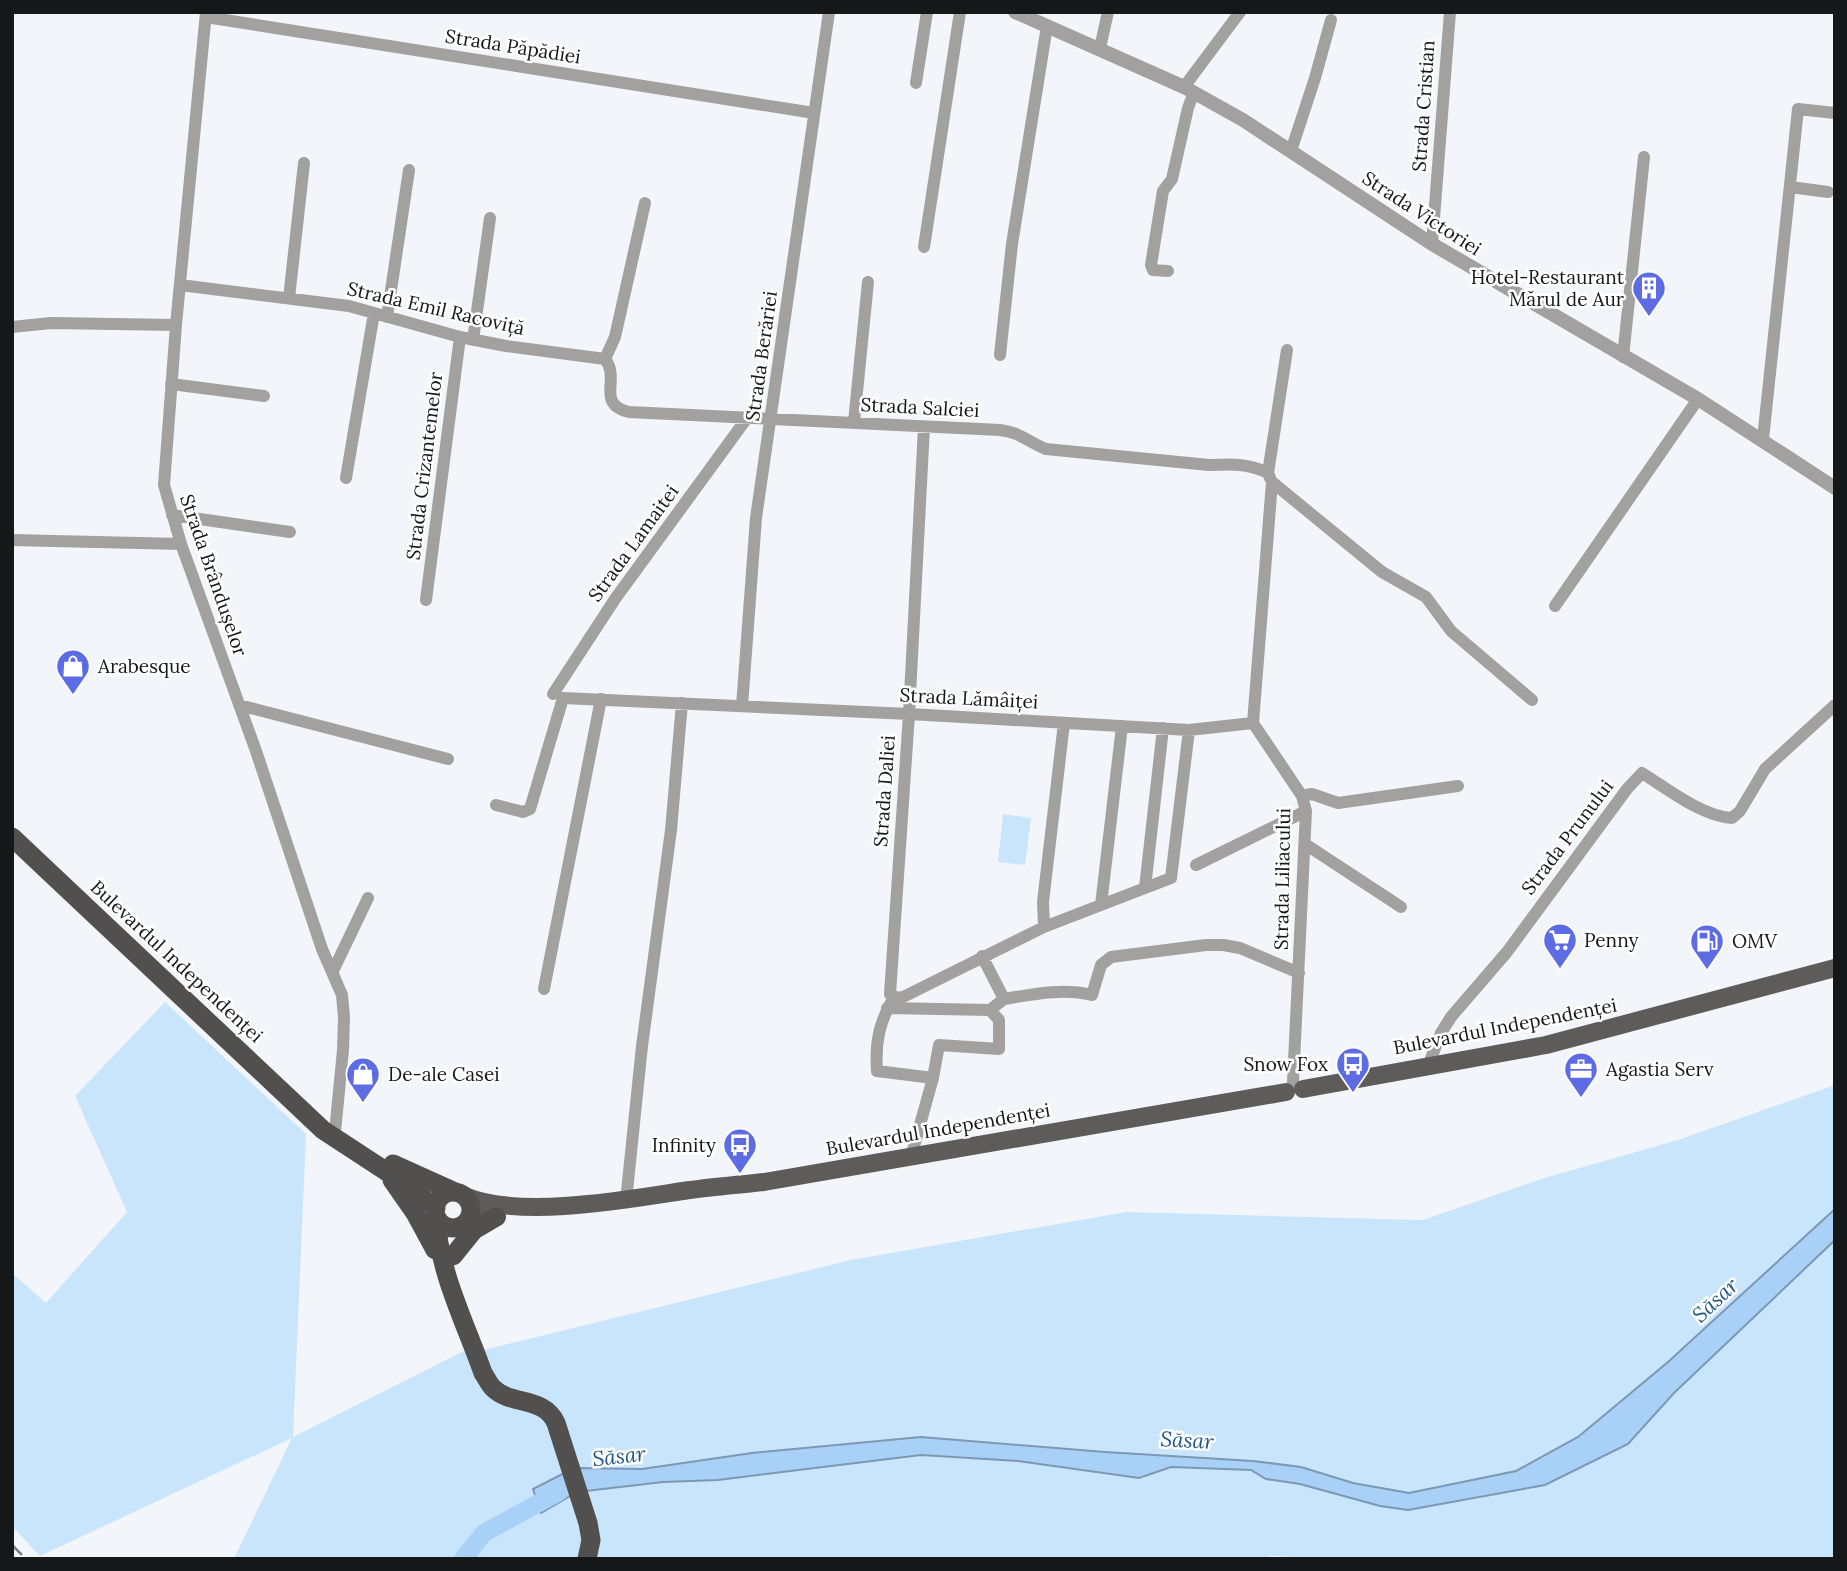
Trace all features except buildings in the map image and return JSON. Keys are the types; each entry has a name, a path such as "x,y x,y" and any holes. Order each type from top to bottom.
{"highway":[{"name":"Bulevardul Independenței","path":"12,837 323,1130 404,1182 436,1212"},
{"name":"Bulevardul Independenței","path":"310,1117 389,1163 460,1194"},
{"path":"388,1173 448,1260"},
{"path":"448,1260 471,1210 460,1194 444,1194 436,1212 454,1292 483,1373 493,1388 509,1396 538,1404 552,1413 584,1507 591,1540 587,1559"},
{"path":"436,1212 444,1225 452,1228 464,1223"},
{"path":"448,1260 474,1230 496,1217"}],"main road":[{"name":"Bulevardul Independenței","path":"460,1194 497,1206 534,1206 626,1201 764,1182 1566,1041 1835,968"},
{"name":"Bulevardul Independenței","path":"464,1223 496,1217 625,1210 764,1182"}],"street":[{"name":"Strada Berăriei","path":"742,706 756,518 830,12"},
{"path":"916,83 927,12"},
{"path":"925,247 960,12"},
{"name":"Strada Victoriei","path":"1015,12 1043,20 1189,90 1291,151 1432,244 1763,439 1835,488"},
{"path":"1100,48 1108,12"},
{"path":"1168,271 1153,270 1151,265 1163,191 1172,179 1188,108 1189,90 1240,12"},
{"name":"Strada Cristian","path":"1432,244 1450,12"},
{"name":"Strada Păpădiei","path":"206,15 814,113"},
{"name":"Strada Brândușelor","path":"206,15 176,325 164,485 181,544 321,948 342,995 344,1017 335,1132"},
{"path":"1000,355 1012,244 1043,20"},
{"path":"1291,151 1331,20"},
{"path":"1763,439 1798,109 1835,113"},
{"path":"1623,357 1644,157"},
{"path":"289,298 304,163"},
{"path":"387,317 409,170"},
{"path":"1790,187 1828,192"},
{"path":"605,359 614,337 645,203"},
{"name":"Strada Crizantemelor","path":"426,600 466,338 490,218"},
{"path":"854,422 868,282"},
{"name":"Strada Emil Racoviță","path":"180,285 336,304 466,338 605,359"},
{"path":"346,478 374,313"},
{"path":"12,327 51,323 176,325"},
{"path":"1254,723 1270,478 1287,350"},
{"name":"Strada Salciei","path":"605,359 612,372 612,403 619,410 629,412 1000,430 1026,437 1034,445 1045,449 1209,465 1234,463 1248,465 1270,478"},
{"path":"171,384 264,396"},
{"path":"1555,606 1698,399"},
{"name":"Strada Lamaitei","path":"496,805 523,812 530,809 558,696 615,599 747,418"},
{"name":"Strada Daliei","path":"924,427 890,998 882,1017 876,1052 877,1071 933,1078"},
{"path":"1270,478 1382,572 1426,597 1451,631 1532,700"},
{"path":"172,515 290,532"},
{"path":"12,540 181,544"},
{"name":"Strada Lămâiței","path":"558,696 1189,730 1254,723"},
{"path":"544,989 601,699"},
{"path":"626,1201 642,1046 671,830 682,703"},
{"path":"239,705 448,759"},
{"name":"Strada Prunului","path":"1428,1066 1440,1033 1451,1017 1507,952 1627,789 1642,773 1694,806 1723,817 1737,816 1765,769 1835,705"},
{"path":"1044,927 1043,902 1064,723"},
{"name":"Strada Liliacului","path":"1254,723 1302,796 1306,811 1294,1088"},
{"path":"1101,905 1122,726"},
{"path":"1145,888 1163,728"},
{"path":"890,998 903,997 1044,927 1171,878 1189,730"},
{"path":"1302,796 1312,794 1338,803 1458,786"},
{"path":"1196,865 1306,811"},
{"path":"1305,844 1401,907"},
{"path":"333,971 368,898"},
{"path":"990,1010 1004,999 1059,991 1092,995 1101,965 1111,957 1206,945 1240,948 1299,973"},
{"path":"982,956 1004,999"},
{"path":"890,998 990,1010 999,1020 999,1049 939,1045 933,1078 911,1157"}],"shaded area":[{"path":"1003,814 1031,818 1025,865 998,862"},
{"path":"165,1002 306,1134 293,1437 474,1346 483,1350 851,1260 1126,1212 1423,1220 1541,1179 1678,1140 1835,1085 1835,1559 1342,1559 1271,1556 1266,1559 234,1559 292,1438 40,1556 12,1526 12,1273 46,1303 127,1212 75,1096"},
{"path":"1835,1209 1835,1240 1674,1393 1628,1444 1545,1485 1408,1510 1380,1506 1300,1484 1266,1479 1251,1470 1171,1467 1139,1478 1018,1461 921,1455 718,1480 663,1482 577,1492 541,1513 533,1489 574,1468 642,1469 752,1453 921,1437 1253,1461 1301,1467 1353,1483 1409,1493 1516,1471 1578,1437 1668,1362"}],"waterway":[{"name":"Săsar","path":"463,1559 484,1533 559,1492"}],"railway":[{"path":"12,1545 26,1559"}],"place":[{"name":"Hotel-Restaurant Mărul de Aur","path":"1649,318"},
{"name":"Arabesque","path":"73,696"},
{"name":"Penny","path":"1560,970"},
{"name":"OMV","path":"1707,971"},
{"name":"Snow Fox","path":"1353,1094"},
{"name":"Agastia Serv","path":"1581,1099"},
{"name":"De-ale Casei","path":"363,1104"},
{"name":"Infinity","path":"740,1175"}]}
